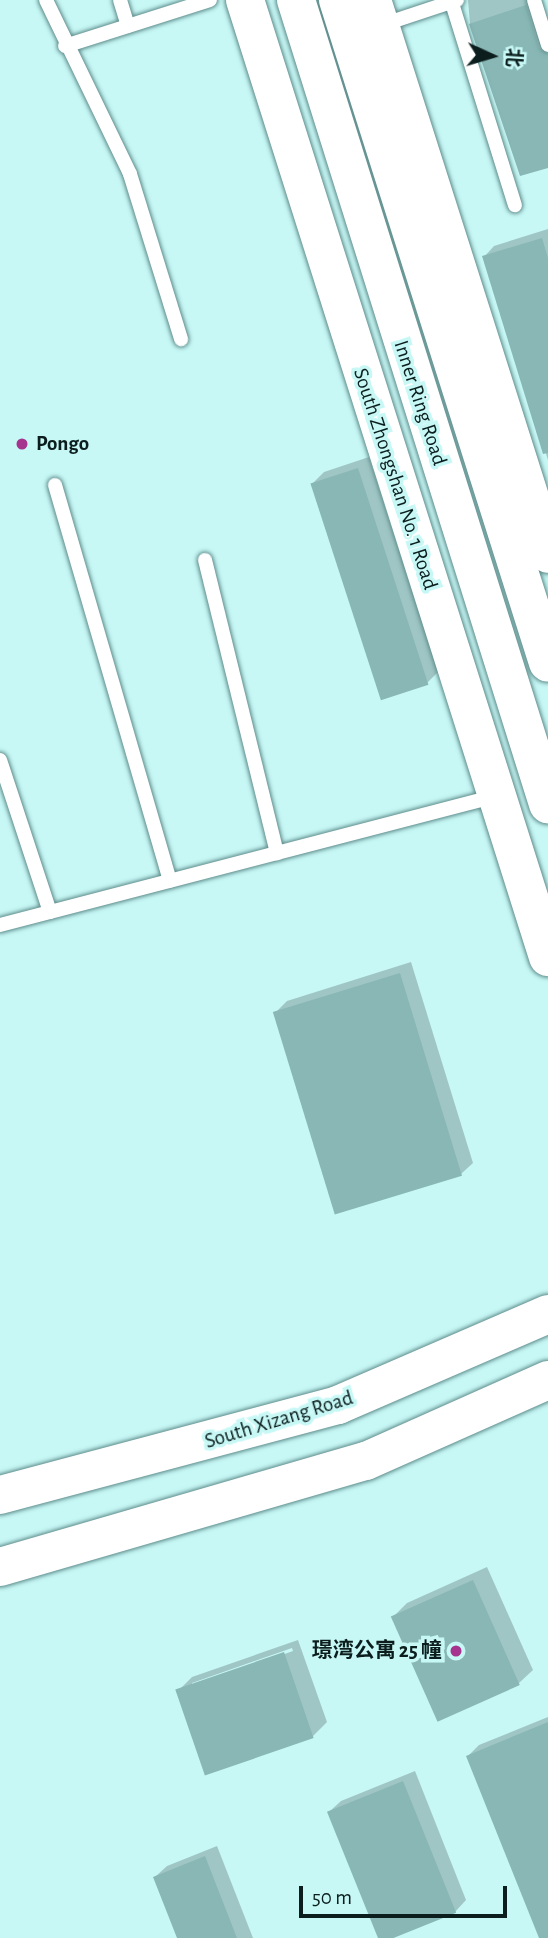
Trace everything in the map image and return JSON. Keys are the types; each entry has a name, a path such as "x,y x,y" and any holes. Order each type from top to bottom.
{"main road":[{"name":"South Zhongshan No. 1 Road","path":"245,0 548,957"},
{"name":"Inner Ring Road","path":"296,0 548,804"},
{"name":"Inner Ring Road","path":"338,0 548,663"},
{"path":"376,13 545,536"},
{"name":"South Xizang Road","path":"0,1495 338,1405 548,1314"},
{"path":"8,1566 366,1461 548,1380"}],"lane":[{"path":"46,0 65,46 130,174 181,340"},
{"path":"120,0 128,26"},
{"path":"65,46 210,0"},
{"path":"534,0 548,45"},
{"path":"376,13 453,1 515,205"},
{"path":"55,485 170,881"},
{"path":"205,560 277,853"},
{"path":"0,760 50,912"},
{"path":"0,925 496,796"}],"building":[{"path":"526,5 539,48 548,54 548,168 520,176 469,24"},
{"path":"542,238 548,258 548,453 543,454 482,256"},
{"path":"358,468 428,685 381,700 310,483"},
{"path":"400,973 462,1176 335,1215 273,1012"},
{"name":"璟湾公寓 25 幢","path":"473,1580 520,1685 438,1722 391,1617"},
{"path":"284,1652 314,1738 205,1775 175,1689"},
{"path":"548,1722 548,1938 539,1938 466,1756"},
{"path":"403,1781 456,1913 393,1938 378,1938 327,1812"},
{"path":"205,1856 237,1938 177,1938 153,1877"}],"place":[{"name":"Pongo","path":"22,444"},
{"name":"璟湾公寓 25 幢","path":"456,1651"}]}
